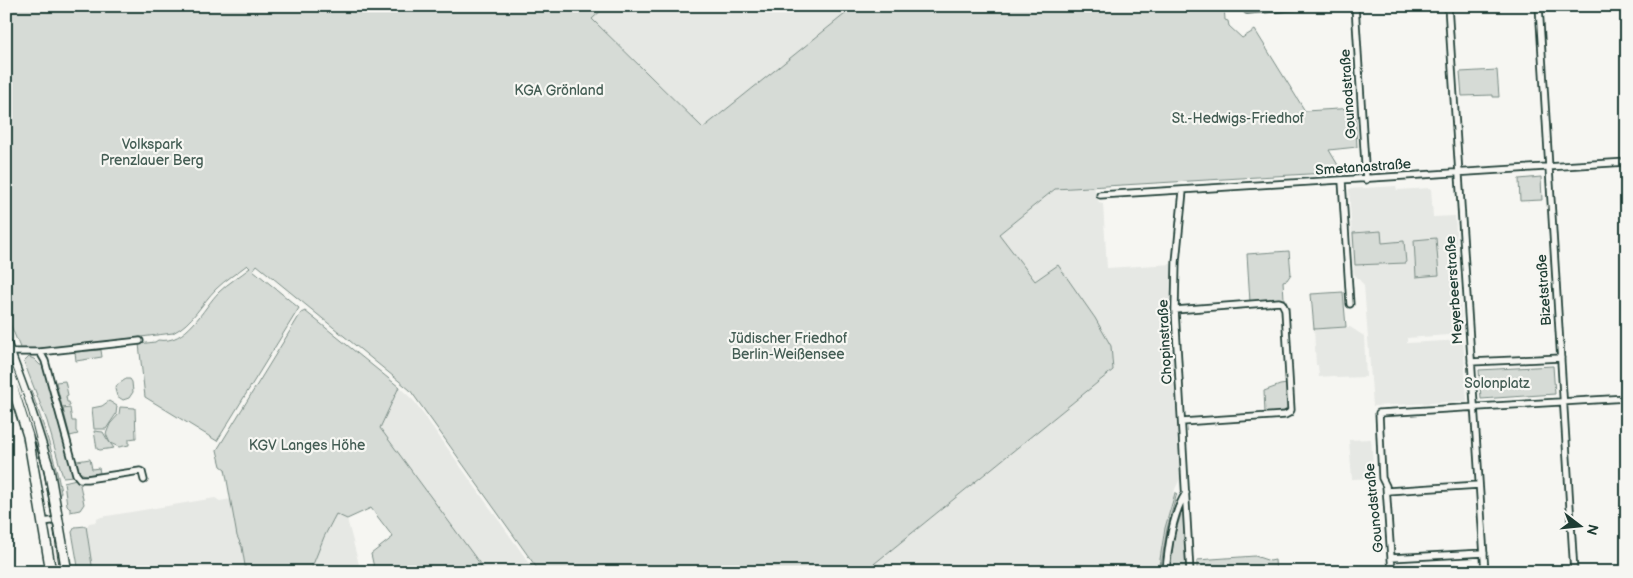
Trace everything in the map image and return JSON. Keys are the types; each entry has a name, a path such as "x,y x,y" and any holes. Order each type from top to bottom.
{"street":[{"path":"1247,10 1309,6"},
{"name":"Gounodstraße","path":"1355,6 1366,180"},
{"name":"Meyerbeerstraße","path":"1448,6 1485,572"},
{"name":"Bizetstraße","path":"1539,6 1574,572"},
{"name":"Smetanastraße","path":"1100,195 1366,180 1627,162"},
{"path":"1342,181 1350,304"},
{"name":"Chopinstraße","path":"1183,191 1176,262 1175,310 1190,572"},
{"path":"1175,310 1279,302 1282,303 1285,309 1291,410 1289,413 1285,415 1182,422"},
{"path":"67,572 49,468 7,349 40,352 140,341"},
{"path":"40,352 45,361 76,474 80,479 87,480 140,471 144,480"},
{"path":"1472,362 1561,358"},
{"path":"6,366 28,436 51,572"},
{"path":"1474,407 1627,398"},
{"name":"Gounodstraße","path":"1392,572 1387,491 1382,478 1379,412 1474,407"},
{"path":"1387,491 1479,485"},
{"name":"Chopinstraße","path":"1166,572 1170,540 1180,501 1186,493"},
{"path":"43,522 58,520"},
{"path":"1391,558 1484,553"}],"shaded area":[{"path":"606,6 855,6 703,128 592,19"},
{"path":"1396,186 1397,190 1431,188 1433,217 1455,216 1462,334 1407,338 1407,343 1463,340 1467,401 1373,406 1364,285 1354,274 1349,189"},
{"path":"1094,187 1099,203 1103,204 1107,268 1172,264 1171,319 1180,479 1175,489 1165,528 1158,572 864,572 1113,370 1111,346 1095,318 1058,265 1035,282 999,234 1055,189"},
{"path":"1350,327 1364,336 1366,377 1319,377 1318,365 1316,365 1314,329"},
{"path":"399,387 414,401 532,567 531,569 512,572 486,572 380,428"},
{"path":"1371,439 1374,478 1352,479 1349,440"},
{"path":"215,498 220,501 231,499 237,536 242,547 246,572 93,572 86,528 89,523 96,522 101,517"},
{"path":"336,513 347,519 361,572 310,572 324,537"}],"green space":[{"path":"6,6 606,6 592,19 703,128 855,6 1224,6 1225,20 1242,38 1255,30 1305,111 1355,108 1357,147 1329,150 1342,172 1055,189 999,234 1035,281 1058,265 1095,318 1111,346 1113,370 864,572 539,571 410,390 257,265 253,270 299,308 217,441 145,397 139,344 178,337 193,324 219,292 250,268 247,265 220,286 186,324 173,333 21,350 6,314"},
{"path":"1497,70 1499,97 1493,97 1493,95 1462,96 1460,72"},
{"path":"1541,177 1542,200 1520,201 1519,179"},
{"path":"1381,231 1382,243 1404,241 1406,263 1355,265 1353,233"},
{"path":"1436,238 1439,275 1416,277 1414,240"},
{"path":"1289,251 1291,274 1287,280 1283,281 1284,299 1250,302 1247,254"},
{"path":"1343,292 1346,327 1314,329 1311,294"},
{"name":"KGV Langes Höhe","path":"305,311 399,387 380,428 486,572 375,572 371,554 393,537 371,508 347,519 336,514 324,537 310,572 246,572 242,547 237,536 225,469 221,466 217,450 301,313"},
{"path":"101,350 102,357 76,361 75,352"},
{"path":"29,357 45,367 74,476 63,477 47,421 24,362"},
{"name":"Solonplatz","path":"1553,366 1555,394 1481,399 1479,370"},
{"path":"126,379 130,379 132,382 133,392 129,398 123,400 117,396 115,389 117,385"},
{"path":"65,381 68,395 66,396 67,402 69,402 70,406 62,407 56,382"},
{"path":"1287,384 1287,408 1281,412 1265,414 1264,391"},
{"path":"31,390 55,466 61,492 59,496 45,441 28,391"},
{"path":"109,401 117,406 116,414 106,429 94,429 92,408 102,406"},
{"path":"120,407 135,408 136,438 129,439 129,445 119,447 110,443 106,434 110,424 119,414"},
{"path":"70,408 72,421 76,421 76,431 78,434 70,436 63,409"},
{"path":"94,431 103,432 114,448 97,449"},
{"path":"90,459 92,469 99,468 100,473 85,475 79,472 77,461"},
{"path":"76,479 81,481 82,484 80,485 84,504 80,510 70,512 70,508 67,505 64,482"},
{"path":"1175,493 1177,493 1167,529 1160,572 1158,572 1165,528"},
{"path":"1182,511 1184,512 1187,572 1170,572 1174,537"},
{"path":"86,526 93,572 79,572 72,532 75,527"},
{"path":"1255,556 1270,561 1275,560 1276,572 1197,572 1197,560"}],"tram line":[{"path":"6,350 26,403 43,468 60,572"}],"park label":[{"name":"KGA Grönland","path":"559,90"},
{"name":"St.-Hedwigs-Friedhof","path":"1238,118"},
{"name":"Volkspark Prenzlauer Berg","path":"152,152"},
{"name":"Jüdischer Friedhof Berlin-Weißensee","path":"788,346"}]}
